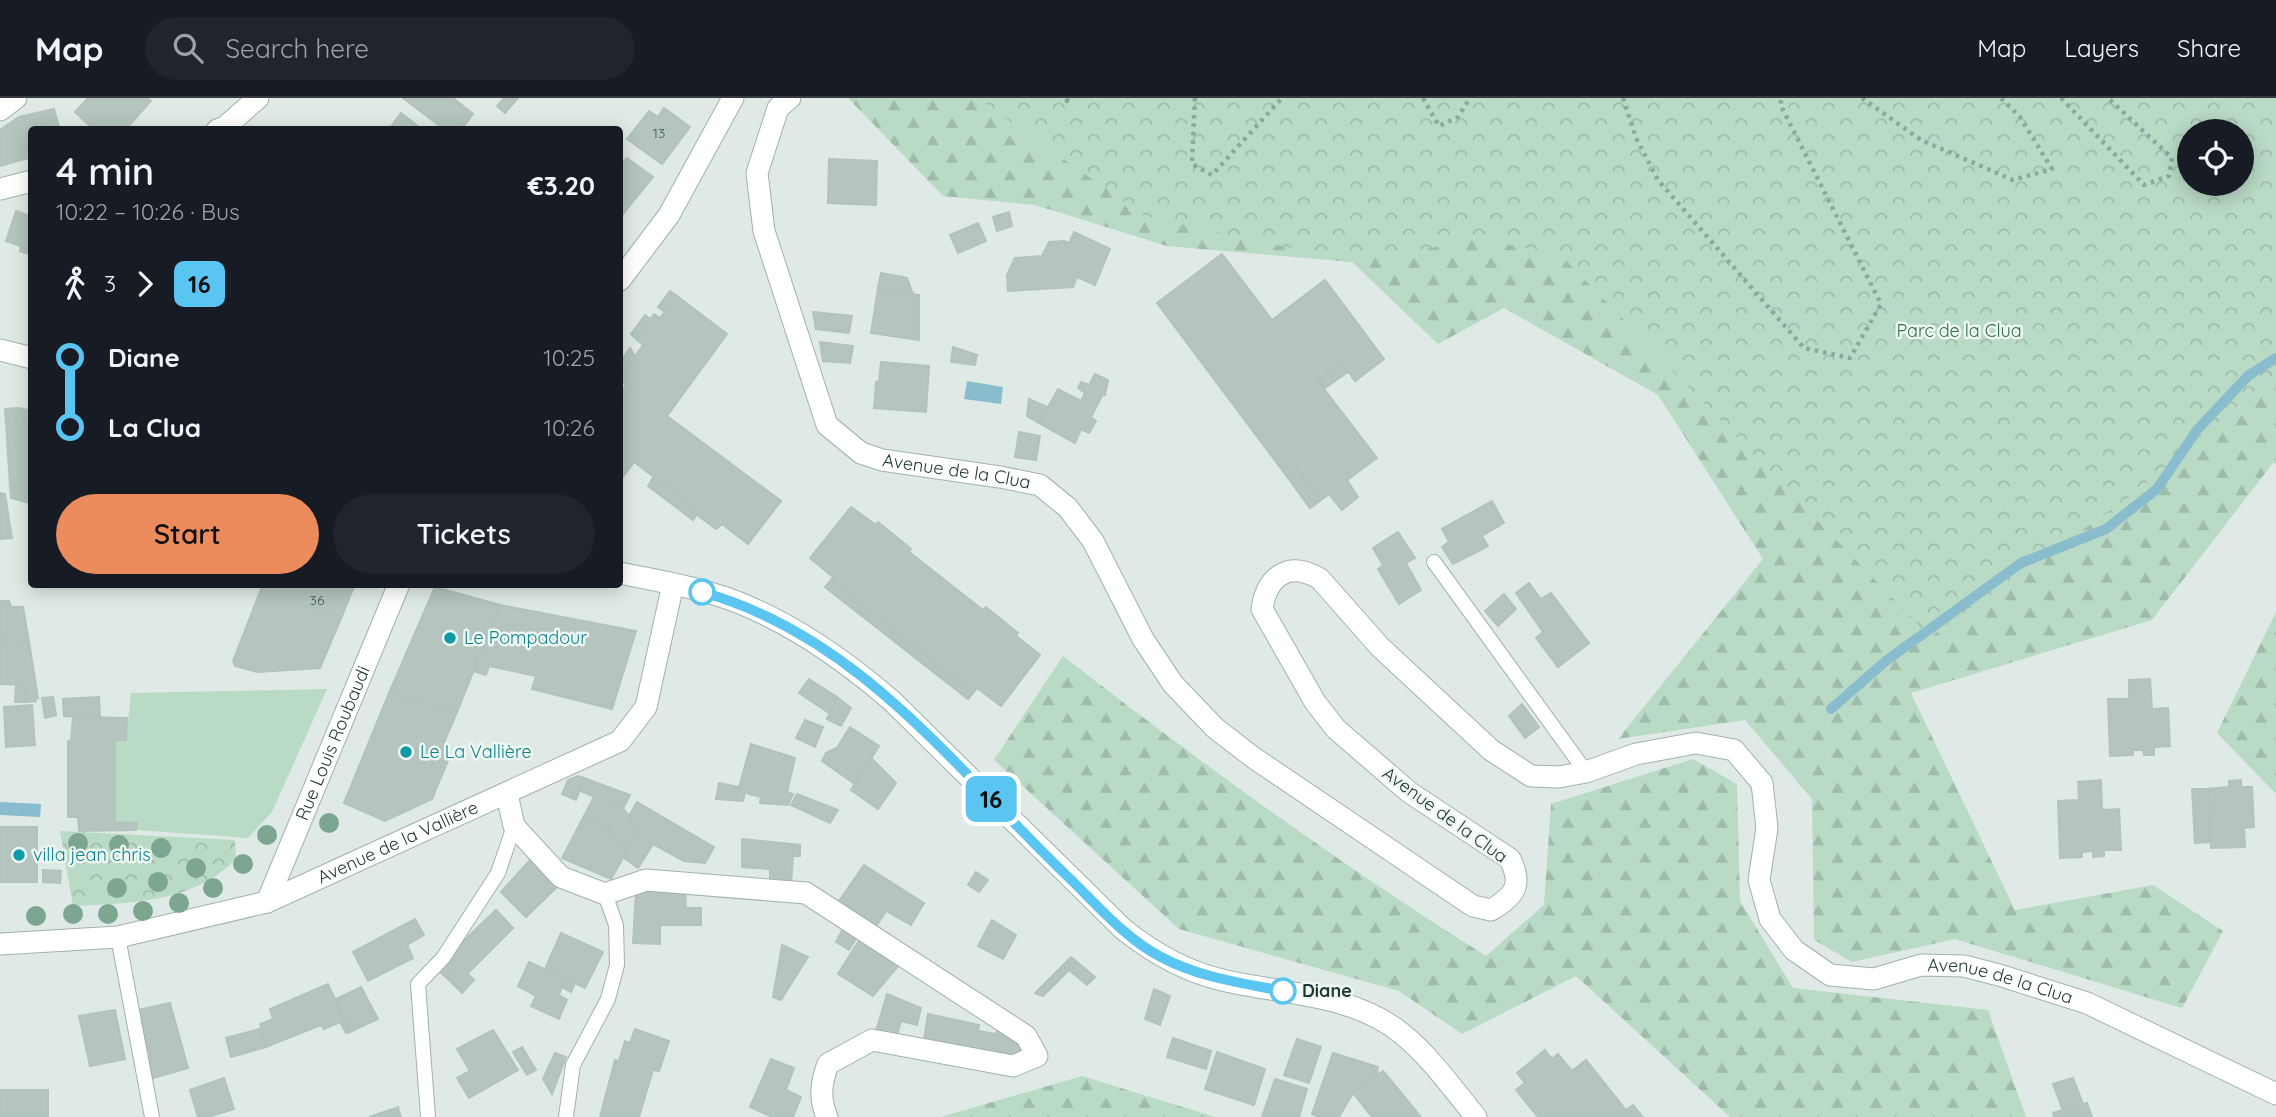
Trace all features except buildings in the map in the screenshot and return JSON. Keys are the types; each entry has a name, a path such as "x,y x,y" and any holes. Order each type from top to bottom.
{"street":[{"path":"0,110 16,98"},
{"path":"226,126 258,98"},
{"path":"623,277 669,215 733,98"},
{"name":"Avenue de la Clua","path":"790,98 778,108 757,173 764,231 827,425 861,453 882,460 1040,485 1068,508 1093,541 1143,639 1173,684 1215,728 1254,758 1473,906 1491,910 1504,903 1514,890 1517,874 1510,859 1409,792 1336,729 1315,702 1262,609 1264,593 1274,578 1287,572 1308,572 1320,579 1380,647 1491,750 1531,776 1559,777 1586,772 1636,754 1696,743 1734,750 1762,783 1767,828 1759,880 1770,919 1794,950 1830,975 1874,979 1921,965 1964,966 1999,975 2087,1003 2276,1094"},
{"path":"0,189 28,181"},
{"path":"0,350 28,357"},
{"path":"623,574 673,584 747,606 819,644 857,671 927,734 1053,863 1123,929 1159,957 1222,980 1325,1000 1377,1018 1400,1032 1423,1054 1476,1117"},
{"name":"Avenue de la Vallière","path":"0,944 118,937 267,902 620,741 646,708 673,584"},
{"name":"Rue Louis Roubaudi","path":"267,902 397,588"},
{"path":"507,794 514,826 561,877 605,894 646,880 806,893 1026,1036 1037,1056 1013,1066 872,1040 828,1063 821,1083 823,1108 827,1117"}],"lane":[{"path":"1434,562 1586,772"},
{"path":"428,1117 418,984 443,958 498,873 514,826"},
{"path":"566,1117 573,1065 608,999 617,965 616,925 605,894"},
{"path":"118,937 152,1117"}],"path":[{"path":"1195,98 1192,164 1212,175 1282,98"},
{"path":"1423,98 1438,126 1458,117 1470,98"},
{"path":"1623,98 1636,138 1658,180 1804,348 1850,358 1881,304 1780,104 1782,98"},
{"path":"1862,98 1921,140 2013,180 2052,169 2020,117 2001,98"},
{"path":"2060,98 2144,186 2169,176 2172,158 2108,98"}],"green space":[{"name":"Parc de la Clua","path":"848,98 2276,98 2276,464 2273,463 2152,620 1911,693 2015,910 2153,885 2223,931 2182,1008 1955,939 1852,962 1814,940 1812,799 1745,720 1618,739 1763,559 1658,395 1504,308 1438,344 1352,262 1167,246 1035,205 943,196"},
{"name":"Parc de la Clua","path":"977,98 2276,98 2276,373 2131,496 1930,637 1561,255 1480,239 1352,262 1144,216"},
{"path":"2276,612 2276,794 2217,733"},
{"path":"1063,656 1271,811 1486,956 1544,905 1551,804 1693,759 1737,784 1740,901 1793,988 1988,1010 2026,1117 1730,1117 1576,976 1462,1034 1399,991 1179,929 994,760"},
{"path":"327,689 272,812 248,838 136,830 137,823 115,822 115,740 126,740 131,693"},
{"path":"60,831 235,840 236,859 219,874 181,892 117,904 73,906"},
{"path":"1082,1076 1215,1117 941,1117"}],"water":[{"path":"967,381 1003,387 1001,404 964,399"},
{"path":"0,802 41,804 40,817 0,815"}],"waterway":[{"path":"1831,709 1887,660 2021,563 2106,529 2157,489 2197,430 2249,375 2276,358"}],"bus line":[{"name":"16","path":"702,592 747,606 785,624 857,671 927,734 1053,863 1123,929 1159,957 1222,980 1283,991"}],"place":[{"name":"Le Pompadour","path":"450,638"},
{"name":"Le La Vallière","path":"406,752"},
{"name":"villa jean chris","path":"19,855"},
{"name":"Diane","path":"1283,991"}]}
